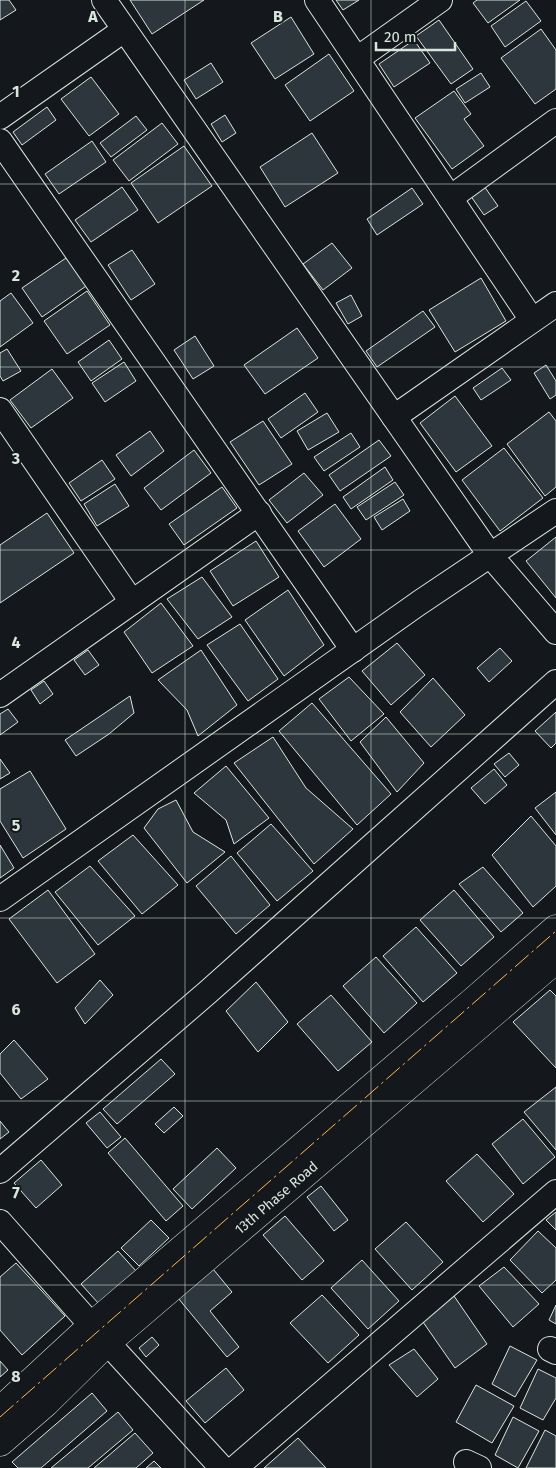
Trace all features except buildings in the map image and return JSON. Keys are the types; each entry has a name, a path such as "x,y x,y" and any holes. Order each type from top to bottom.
{"street":[{"path":"104,0 490,555 556,632"},
{"path":"317,0 532,320"},
{"path":"357,59 440,0"},
{"path":"0,117 124,30"},
{"path":"450,198 556,121"},
{"path":"0,141 353,650"},
{"path":"394,417 556,304"},
{"path":"0,410 132,602"},
{"path":"0,899 419,603 556,511"},
{"path":"0,695 259,513"},
{"path":"0,1171 208,992 556,682"},
{"name":"13th Phase Road","path":"0,1442 39,1392 100,1334 556,929"},
{"name":"13th Phase Road","path":"100,1334 556,959"},
{"path":"235,1468 556,1192"},
{"path":"0,1222 222,1468"},
{"name":"13th Phase Road","path":"0,1411 39,1392"}],"power":[{"path":"0,1417 556,931"}]}
